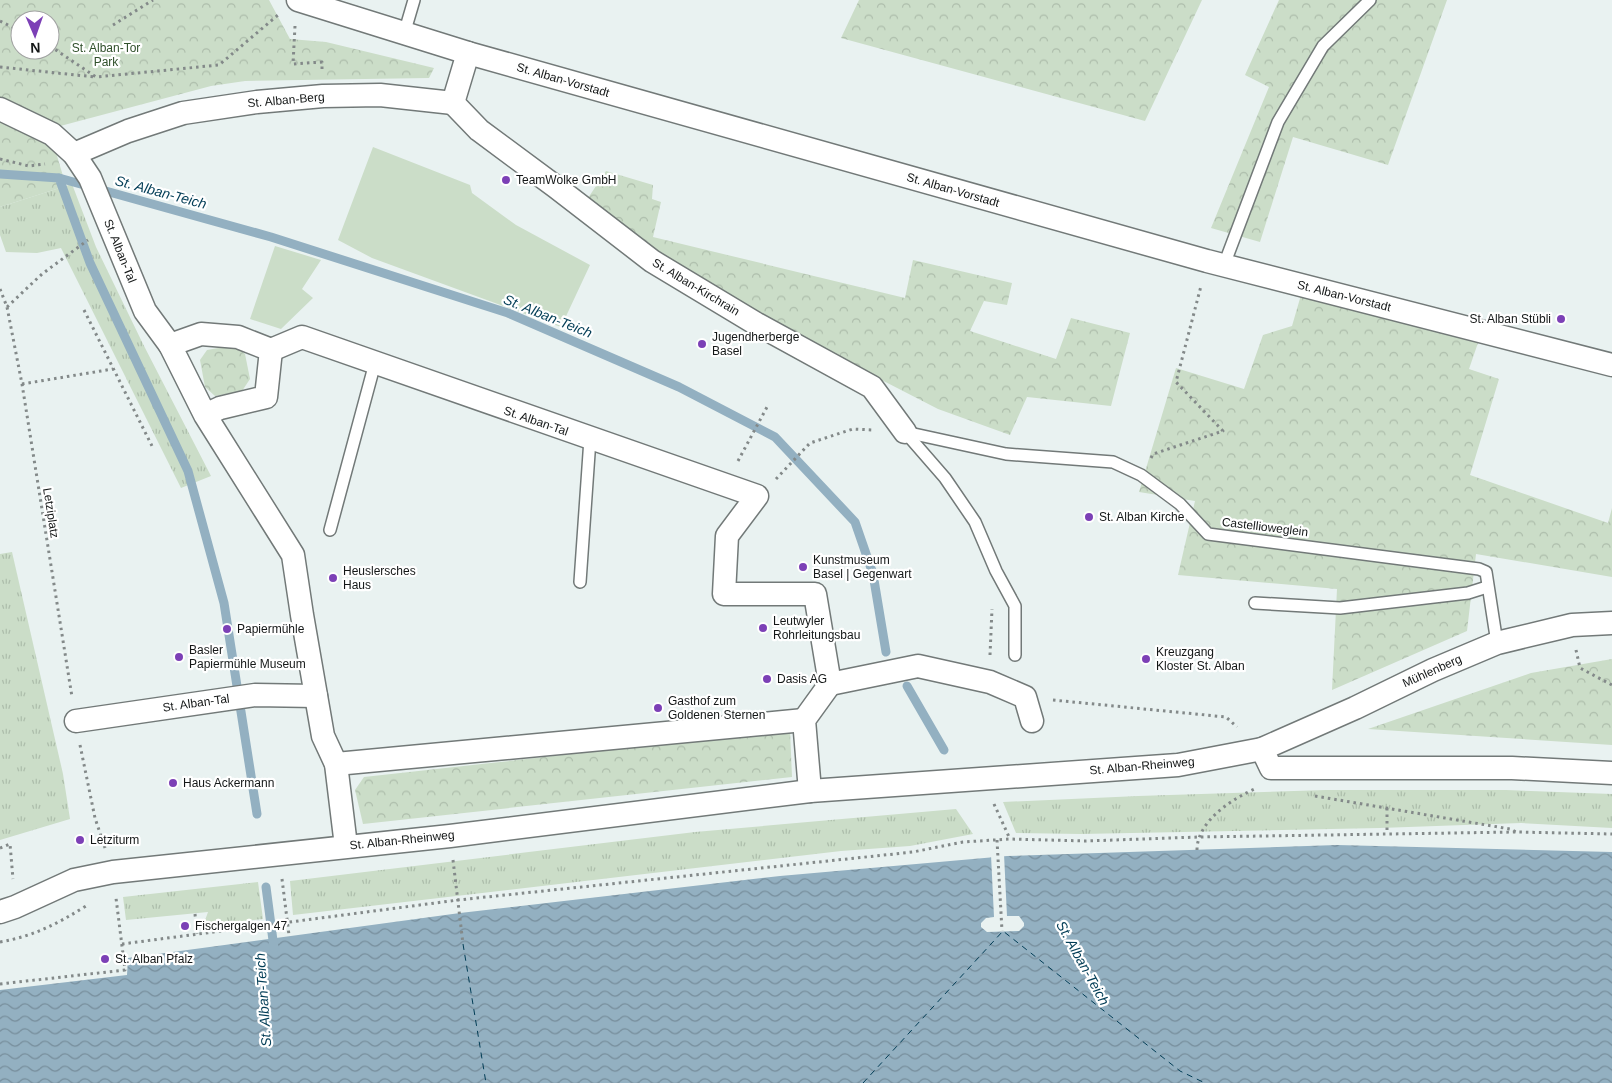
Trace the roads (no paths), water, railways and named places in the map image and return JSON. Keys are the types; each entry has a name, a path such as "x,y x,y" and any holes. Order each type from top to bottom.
{"street":[{"name":"St. Alban-Vorstadt","path":"292,10 404,34 1216,263 1612,365"},
{"path":"453,103 468,53"},
{"name":"St. Alban-Berg","path":"74,154 128,131 183,112 323,96 380,94 453,103"},
{"name":"St. Alban-Kirchrain","path":"453,103 479,130 652,261 755,322 872,387 905,432"},
{"name":"St. Alban-Tal","path":"0,109 52,134 74,154 90,178 145,312 170,345 205,415 293,555 323,736 336,764 346,846"},
{"path":"170,345 202,334 238,337 271,350 266,397 220,408 205,415"},
{"name":"St. Alban-Tal","path":"271,350 302,337 590,440 757,496 727,536 724,594 816,594 830,684"},
{"name":"Mühlenberg","path":"1262,749 1355,708 1433,670 1497,643 1572,625 1612,622"},
{"path":"810,791 804,720 830,684 918,666 990,682 1025,697 1032,721"},
{"name":"St. Alban-Tal","path":"76,721 255,695 316,696"},
{"path":"336,764 804,720"},
{"path":"1262,749 1271,768 1512,768 1612,773"},
{"name":"St. Alban-Rheinweg","path":"0,912 74,880 113,872 450,836 810,791 1178,765 1262,749"}],"lane":[{"path":"404,34 414,0"},
{"path":"1216,263 1278,122 1323,46 1370,0"},
{"path":"330,530 375,363"},
{"name":"Castellioweglein","path":"905,432 1006,454 1113,462 1141,475 1180,504 1208,534 1479,569 1486,572 1497,643"},
{"name":"St. Alban-Kirchrain","path":"905,432 944,478 974,522 996,571 1015,606 1016,655"},
{"path":"580,582 590,440"},
{"path":"1255,603 1340,608 1468,593 1487,587"}],"water":[{"path":"1337,845 1612,852 1612,1083 0,1083 0,990 127,975 128,958 460,913 780,876 1007,856"}],"waterway":[{"name":"St. Alban-Teich","path":"0,174 59,178 90,263 188,471 224,603 257,814"},
{"name":"St. Alban-Teich","path":"59,178 271,237 508,313 679,387 775,437 855,522 873,574 886,652"},
{"name":"St. Alban-Teich","path":"907,686 944,750"},
{"name":"St. Alban-Teich","path":"266,887 274,948"}],"place":[{"name":"TeamWolke GmbH","path":"506,180"},
{"name":"St. Alban Stübli","path":"1561,319"},
{"name":"Jugendherberge Basel","path":"702,344"},
{"name":"St. Alban Kirche","path":"1089,517"},
{"name":"Kunstmuseum Basel | Gegenwart","path":"803,567"},
{"name":"Heuslersches Haus","path":"333,578"},
{"name":"Leutwyler Rohrleitungsbau","path":"763,628"},
{"name":"Papiermühle","path":"227,629"},
{"name":"Basler Papiermühle Museum","path":"179,657"},
{"name":"Kreuzgang Kloster St. Alban","path":"1146,659"},
{"name":"Dasis AG","path":"767,679"},
{"name":"Gasthof zum Goldenen Sternen","path":"658,708"},
{"name":"Haus Ackermann","path":"173,783"},
{"name":"Letziturm","path":"80,840"},
{"name":"Fischergalgen 47","path":"185,926"},
{"name":"St. Alban Pfalz","path":"105,959"}],"park label":[{"name":"St. Alban-Tor Park","path":"106,55"}]}
